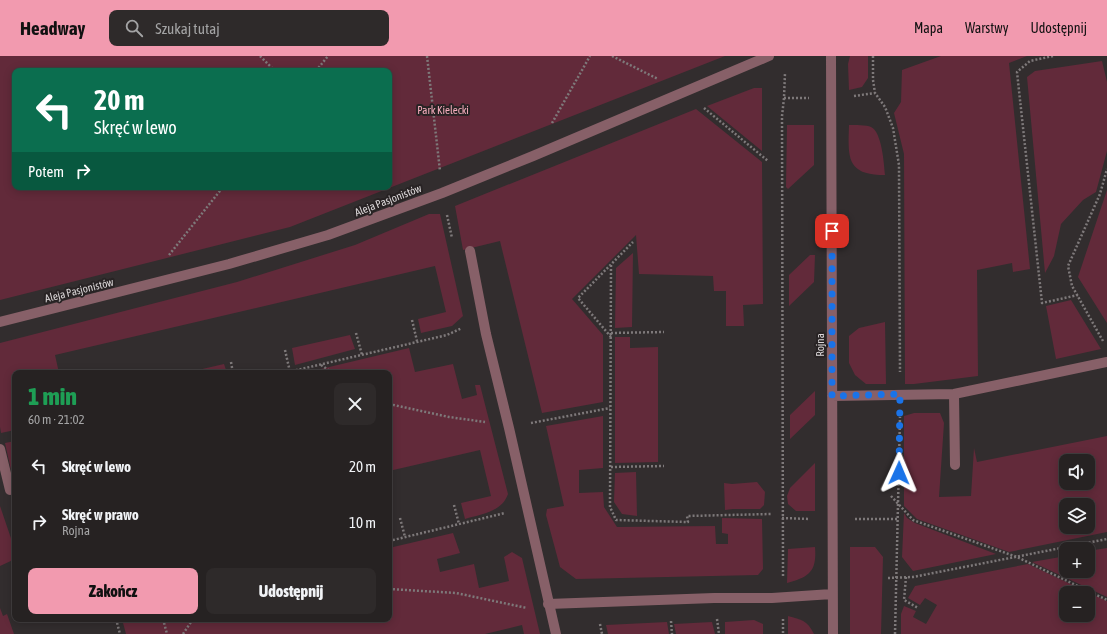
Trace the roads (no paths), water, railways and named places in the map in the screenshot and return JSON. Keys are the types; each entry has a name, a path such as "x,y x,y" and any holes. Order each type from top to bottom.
{"street":[{"name":"Aleja Pasjonistów","path":"0,322 272,253 328,235 442,193 770,56"},
{"name":"Rojna","path":"831,56 833,634"},
{"path":"470,250 486,334 556,634"},
{"path":"832,396 954,394 1107,362"},
{"path":"954,394 955,465"},
{"path":"0,449 10,490"},
{"path":"548,604 783,597 832,594"}],"park label":[{"name":"Park Kielecki","path":"443,110"}]}
